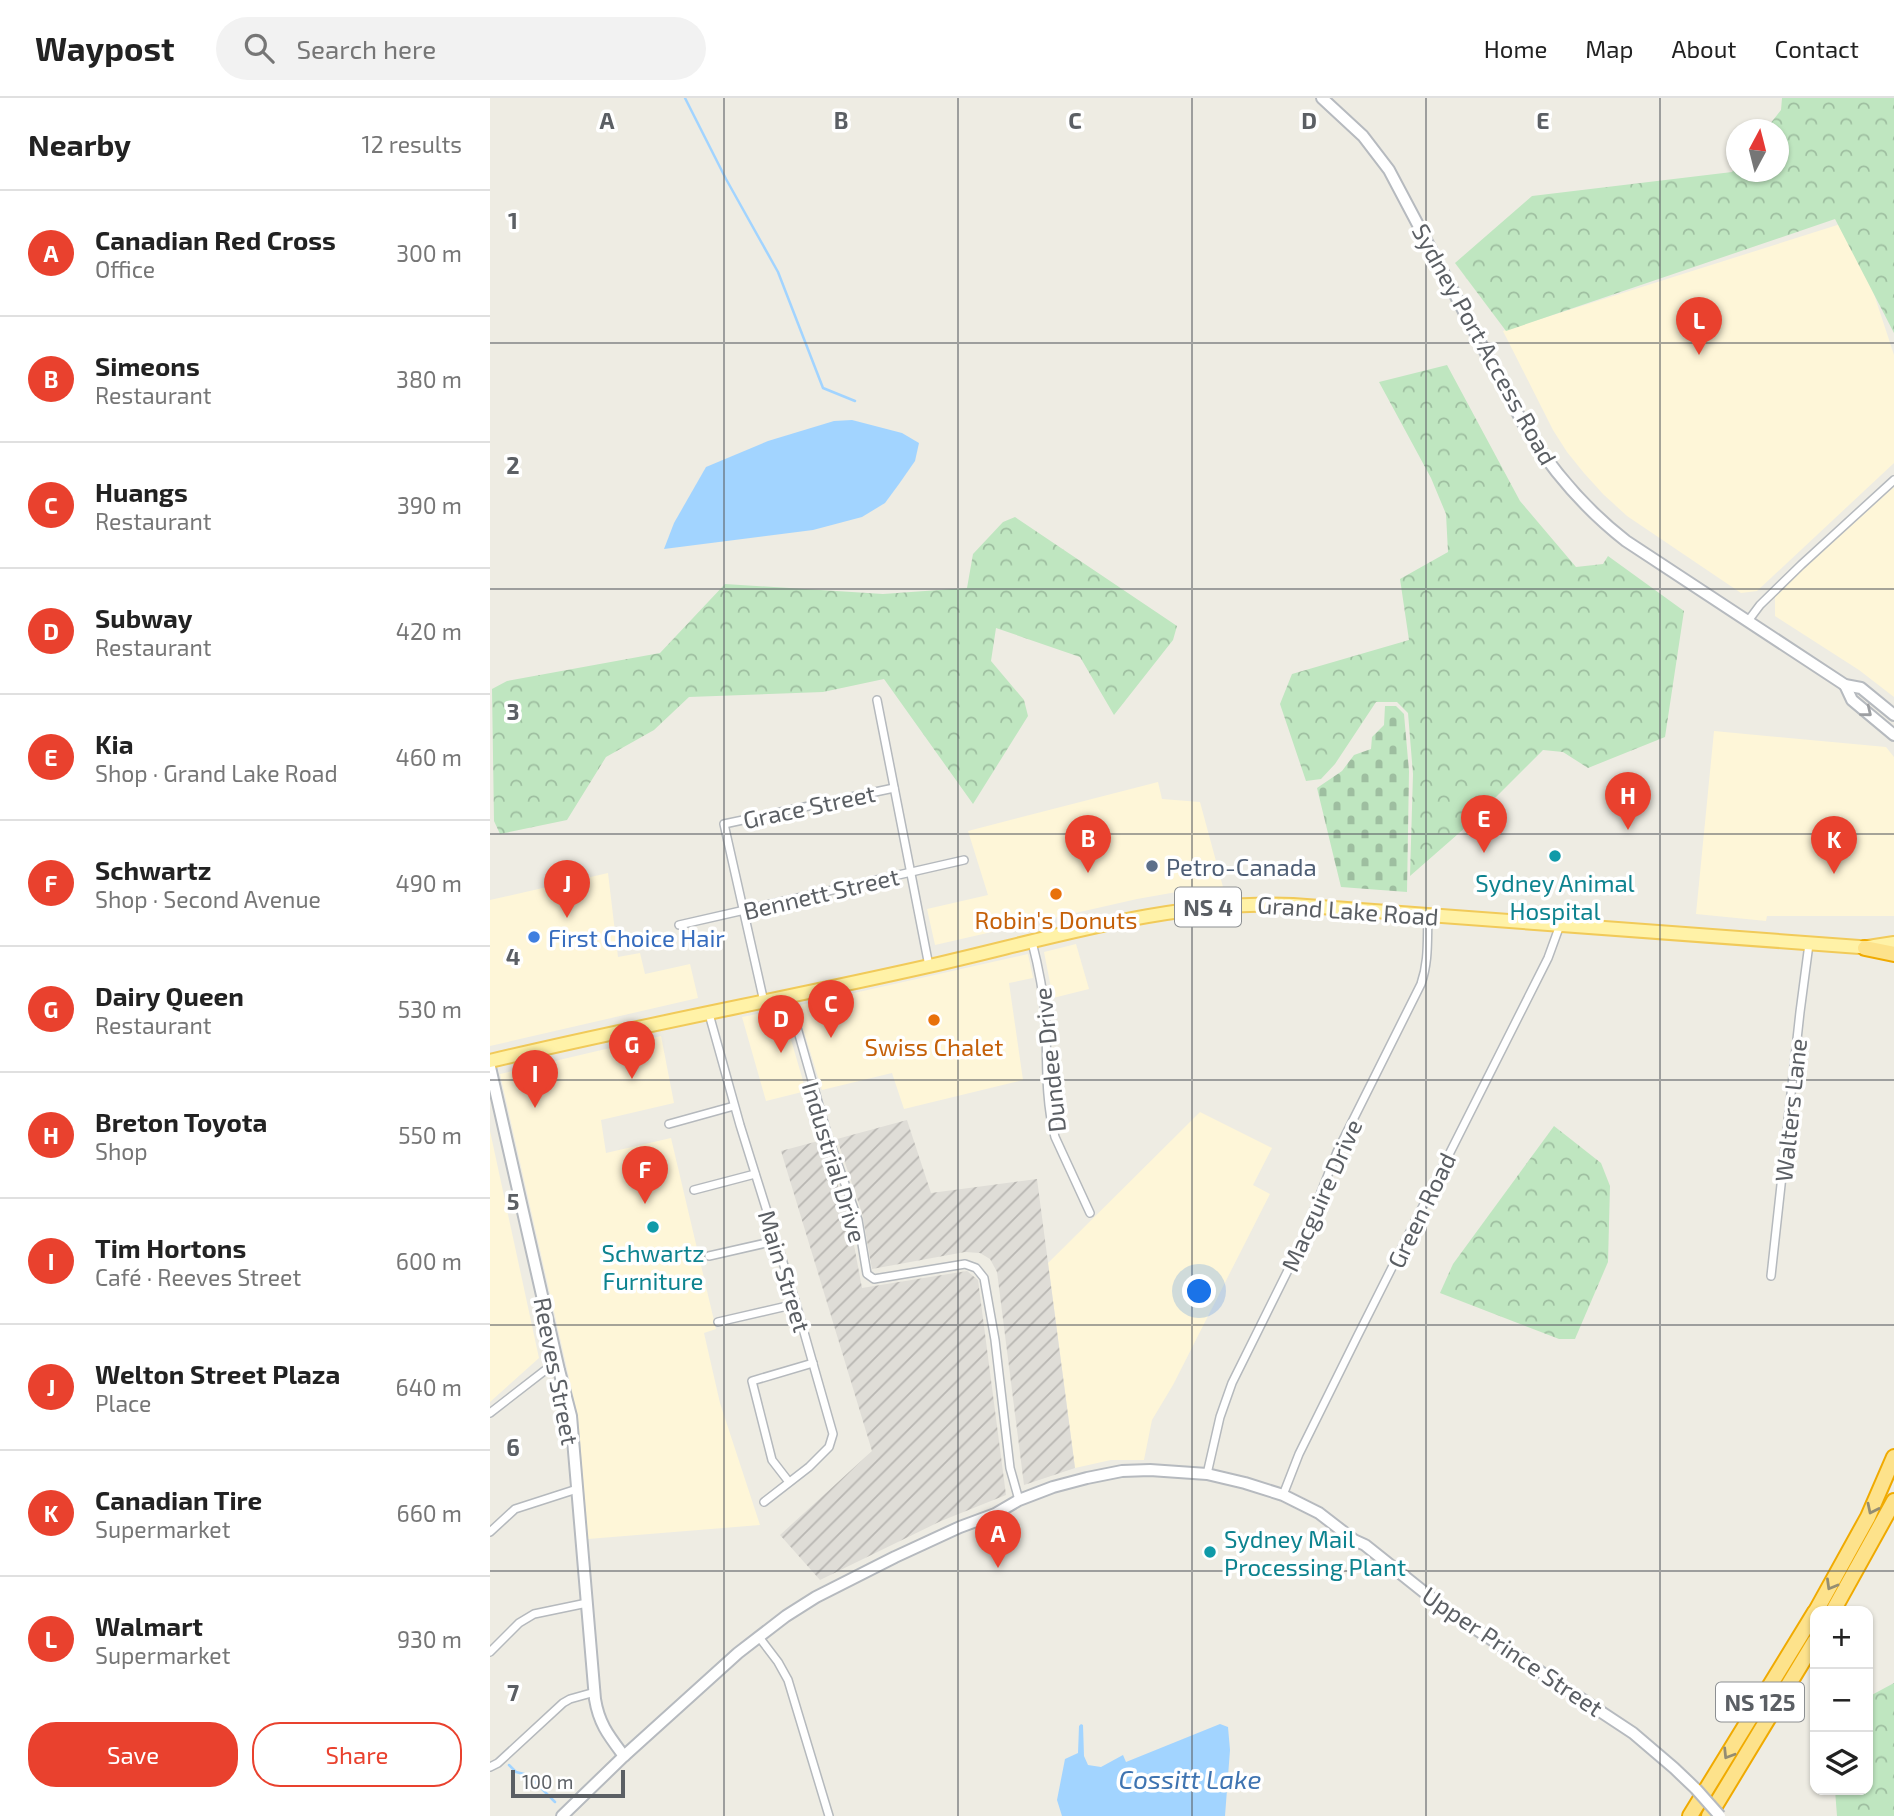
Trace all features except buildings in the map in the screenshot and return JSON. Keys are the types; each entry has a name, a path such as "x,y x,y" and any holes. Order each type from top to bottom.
{"highway":[{"path":"1864,948 1894,954"},
{"name":"NS 125","path":"1818,1606 1868,1517 1894,1457"},
{"path":"1836,1606 1894,1501"},
{"name":"NS 125","path":"1690,1816 1810,1620"},
{"name":"NS 125","path":"1709,1816 1810,1649"}],"main road":[{"name":"Grand Lake Road","path":"490,1061 929,966 1127,919 1179,910 1233,905 1293,905 1864,948 1894,948"},
{"path":"1864,948 1894,943"}],"street":[{"name":"Sydney Port Access Road","path":"1322,98 1363,136 1389,170 1520,419 1559,477 1619,536 1845,685 1861,688 1894,715"},
{"path":"1748,621 1760,605 1801,565 1894,480"},
{"name":"Sydney Port Access Road","path":"1845,685 1852,699 1894,735"},
{"path":"877,700 929,966"},
{"name":"Grace Street","path":"743,910 724,824 894,788"},
{"name":"Bennett Street","path":"679,925 964,860"},
{"path":"743,910 764,1002"},
{"name":"Macguire Drive","path":"1207,1474 1220,1417 1232,1383 1299,1248 1337,1152 1421,984 1426,971 1429,947 1427,916"},
{"name":"Green Road","path":"1283,1495 1299,1454 1548,958 1560,925"},
{"name":"Dundee Drive","path":"1032,942 1044,999 1052,1129 1090,1213"},
{"name":"Walters Lane","path":"1771,1276 1810,944"},
{"name":"Industrial Drive","path":"788,996 828,1137 858,1220 869,1276 874,1279 965,1264 976,1268 983,1276 995,1340 1010,1468 1019,1500"},
{"name":"Main Street","path":"709,1014 734,1106 832,1430 833,1439 829,1447 764,1502"},
{"name":"Reeves Street","path":"490,1067 556,1361 571,1416 597,1713 602,1727 624,1756"},
{"path":"669,1124 734,1106"},
{"path":"694,1190 755,1174"},
{"path":"709,1256 775,1241"},
{"path":"718,1322 796,1304"},
{"path":"490,1413 556,1361"},
{"path":"789,1482 772,1460 752,1381 813,1363"},
{"name":"Upper Prince Street","path":"562,1816 738,1653 816,1597 960,1527 995,1514 1019,1500 1069,1483 1122,1471 1150,1469 1207,1474 1245,1483 1283,1495 1325,1517 1444,1608 1626,1727 1655,1750 1720,1816"},
{"path":"490,1532 516,1509 577,1489"},
{"path":"490,1652 526,1618 587,1603"},
{"path":"759,1637 778,1662 788,1681 829,1816"},
{"path":"490,1767 498,1763 563,1703 594,1692"}],"shaded area":[{"path":"1850,221 1894,355 1894,463 1757,591 1741,593 1627,516 1603,494 1567,452 1553,430 1503,331"},
{"path":"1894,487 1894,697 1859,670 1775,616 1775,595"},
{"path":"1714,731 1886,747 1894,757 1894,916 1767,916 1766,921 1696,914"},
{"path":"1158,782 1162,799 1200,802 1223,887 1137,899 935,945 927,909 988,895 968,831"},
{"path":"608,873 618,957 640,953 645,974 690,964 698,998 490,1046 490,900"},
{"path":"1076,944 1089,989 1053,998 1044,952"},
{"path":"1028,954 1033,978 1009,983 1023,1080 904,1109 892,1073 822,1090 796,1006"},
{"path":"782,1009 806,1091 766,1101 742,1017"},
{"path":"661,1036 674,1103 601,1120 606,1153 671,1138 716,1329 704,1333 720,1403 760,1525 588,1539 578,1417 500,1074"},
{"path":"1200,1112 1272,1148 1253,1185 1270,1194 1173,1385 1152,1420 1144,1460 1111,1460 1075,1468 1048,1263"},
{"path":"907,1120 931,1193 1037,1179 1075,1468 1024,1485 997,1272 990,1259 980,1253 965,1252 872,1269 862,1213 837,1139"},
{"path":"490,1131 539,1358 490,1402"},
{"path":"822,1140 849,1218 862,1288 967,1271 978,1280 1006,1495 941,1521 820,1580 780,1535 872,1451 781,1151"}],"green space":[{"path":"1782,98 1894,98 1894,333 1835,219 1506,331 1455,263 1532,196 1726,173 1726,182 1789,182 1789,119 1774,119 1781,110"},
{"path":"1447,365 1520,501 1576,567 1603,564 1608,556 1684,611 1665,737 1588,768 1563,752 1543,750 1466,827 1410,876 1413,774 1408,713 1397,702 1376,702 1335,764 1321,779 1306,781 1280,704 1292,674 1409,640 1400,579 1448,552 1446,514 1431,478 1379,382"},
{"path":"1015,517 1177,626 1173,640 1114,715 1080,657 996,628 991,661 1024,700 1028,716 973,804 884,679 823,692 689,697 654,730 606,757 567,820 500,834 494,821 492,689 507,681 660,653 725,584 883,594 967,588 973,554 1003,522"},
{"path":"1385,706 1396,706 1404,714 1409,771 1407,892 1341,887 1317,788 1342,771 1354,755 1371,749 1372,737 1384,725"},
{"path":"1554,1126 1601,1163 1610,1186 1608,1262 1575,1339 1559,1339 1440,1293 1453,1264"},
{"path":"1894,1683 1894,1816 1837,1816 1835,1795 1873,1795 1873,1694"}],"water":[{"path":"852,420 902,433 919,443 915,461 885,503 862,517 813,530 664,549 674,523 706,467 768,441 834,421"},
{"name":"Cossitt Lake","path":"1081,1724 1084,1756 1088,1765 1101,1767 1123,1755 1126,1762 1220,1724 1228,1727 1230,1750 1225,1816 1062,1816 1057,1800 1065,1759 1078,1753"}],"waterway":[{"path":"685,98 778,272 823,388 855,401"},
{"path":"509,1765 516,1772 528,1775 555,1802"}],"place":[{"name":"Walmart","path":"1699,355"},
{"name":"Breton Toyota","path":"1628,830"},
{"name":"Kia","path":"1484,853"},
{"name":"Sydney Animal Hospital","path":"1555,856"},
{"name":"Petro-Canada","path":"1152,866"},
{"name":"Simeons","path":"1088,873"},
{"name":"Canadian Tire","path":"1834,874"},
{"name":"Robin's Donuts","path":"1056,894"},
{"name":"Welton Street Plaza","path":"567,918"},
{"name":"First Choice Hair","path":"534,937"},
{"name":"Swiss Chalet","path":"934,1020"},
{"name":"Huangs","path":"831,1038"},
{"name":"Subway","path":"781,1053"},
{"name":"Dairy Queen","path":"632,1079"},
{"name":"Tim Hortons","path":"535,1108"},
{"name":"Schwartz","path":"645,1204"},
{"name":"Schwartz Furniture","path":"653,1227"},
{"name":"Sydney Mail Processing Plant","path":"1210,1552"},
{"name":"Canadian Red Cross","path":"998,1568"}]}
